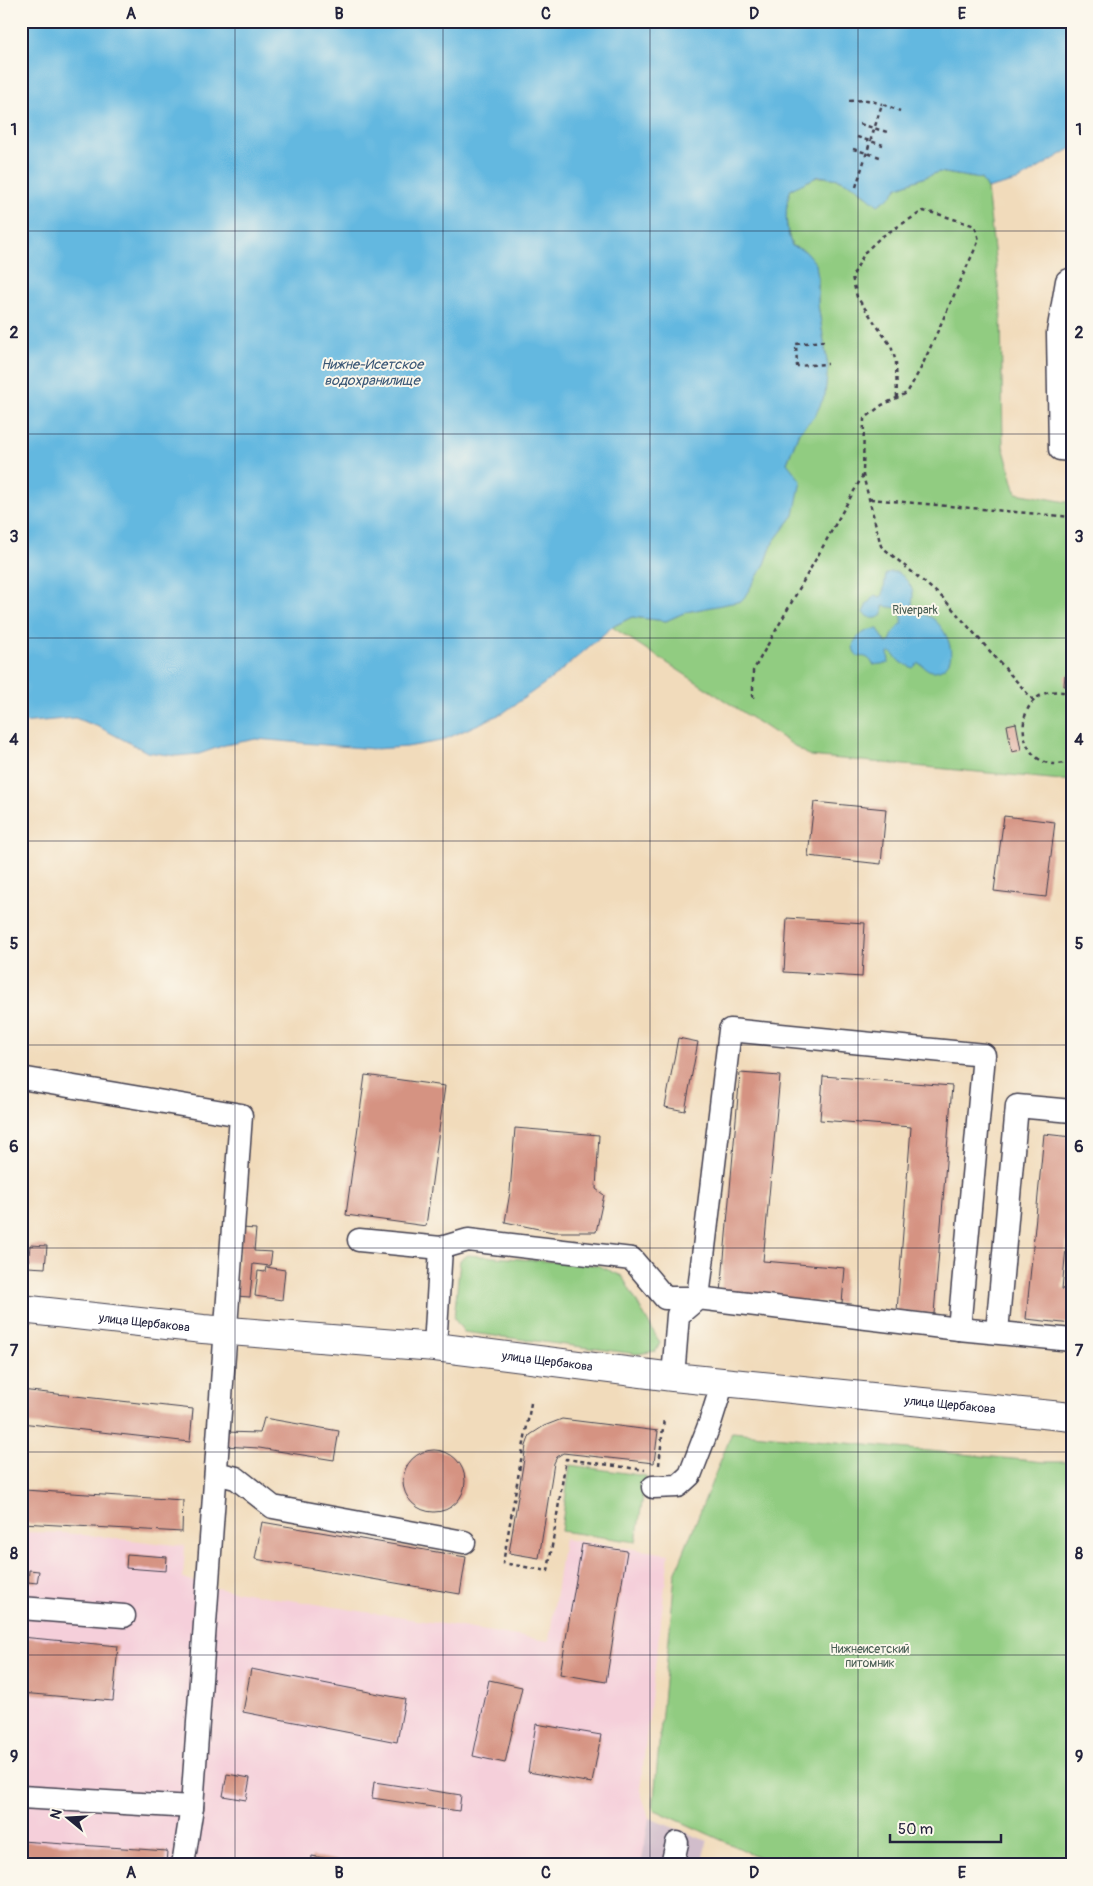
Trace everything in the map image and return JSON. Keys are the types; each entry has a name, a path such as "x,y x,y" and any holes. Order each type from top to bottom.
{"main road":[{"name":"улица Щербакова","path":"21,1309 225,1331 435,1347 673,1377 1072,1417"}],"lane":[{"path":"1072,279 1067,280 1058,333 1060,448 1072,450"},
{"path":"673,1377 678,1315 698,1298 730,1030 984,1055 959,1329"},
{"path":"21,1078 241,1114 192,1807 183,1865"},
{"path":"997,1332 1018,1106 1072,1111"},
{"path":"359,1240 441,1248 468,1240 632,1259 664,1298 698,1298 959,1329 1072,1340"},
{"path":"435,1347 441,1248"},
{"path":"651,1479 678,1486 690,1475 723,1382"},
{"path":"216,1473 236,1478 273,1507 464,1542"},
{"path":"21,1608 124,1616"},
{"path":"21,1796 192,1807"},
{"path":"672,1865 677,1843"}],"path":[{"path":"849,101 867,100 900,111"},
{"path":"856,187 882,104"},
{"path":"860,124 887,132"},
{"path":"856,137 883,145"},
{"path":"853,149 880,157"},
{"path":"898,398 896,362 891,346 857,297 852,277 865,252 876,242 923,211 975,226 979,240 921,368 907,392 898,398 882,405 864,419 863,475 881,546 943,598 1034,701"},
{"path":"824,341 796,344 797,366 828,364"},
{"path":"753,698 753,671 863,475"},
{"path":"870,499 1072,517"},
{"path":"1072,694 1062,692 1047,693 1034,701 1025,714 1022,728 1025,743 1035,756 1048,763 1063,764 1072,761"},
{"path":"531,1403 503,1563 548,1571 566,1460 651,1479"},
{"path":"659,1465 664,1418"}],"shaded area":[{"path":"21,1532 65,1533 185,1546 183,1578 209,1587 549,1641 564,1539 669,1554 640,1790 649,1818 641,1865 21,1865"},
{"path":"649,1818 707,1841 701,1865 641,1865"}],"green space":[{"name":"Riverpark","path":"939,172 981,179 987,189 1001,310 1003,446 1016,493 1072,503 1072,781 810,756 612,627 632,617 666,621 686,612 742,600 765,564 773,542 794,515 787,463 799,432 815,416 828,367 818,305 818,277 805,251 792,246 788,232 786,210 791,189 809,179 827,177 856,187 865,195 891,196 898,187"},
{"path":"468,1255 597,1265 622,1276 660,1343 656,1351 637,1354 464,1332 454,1318 460,1260"},
{"name":"Нижнеисетский питомник","path":"732,1432 1044,1462 1072,1462 1072,1865 787,1865 770,1862 653,1809 675,1574"},
{"path":"570,1465 646,1476 636,1542 561,1531"}],"water":[{"name":"Нижне-Исетское водохранилище","path":"21,21 1072,21 1072,148 1017,181 987,189 981,179 939,172 898,187 891,196 878,205 856,187 839,179 819,176 791,189 786,210 792,246 805,251 816,264 818,305 828,367 825,395 815,416 799,432 787,463 801,481 794,515 773,542 765,564 742,601 686,612 666,621 632,617 612,627 555,676 503,713 441,741 407,747 374,749 256,739 225,745 199,754 176,756 147,752 99,727 75,718 21,723"},
{"path":"897,572 910,585 913,592 913,612 932,618 943,630 950,646 951,655 949,662 944,668 932,671 918,663 913,668 900,662 891,652 888,653 889,663 873,665 867,658 859,657 855,652 854,642 862,634 878,629 886,643 890,642 893,633 902,623 902,610 898,608 883,606 883,613 876,618 868,617 863,613 867,604 875,595 880,597 883,595 886,574"}],"building":[{"path":"1065,675 1072,676 1072,686 1064,686"},
{"path":"1016,723 1021,750 1012,752 1007,725"},
{"path":"814,802 886,809 881,864 808,856"},
{"path":"1004,816 1055,822 1046,897 994,891"},
{"path":"787,918 865,923 862,977 784,972"},
{"path":"678,1038 698,1042 685,1111 665,1107"},
{"path":"740,1073 780,1076 763,1261 845,1268 842,1303 721,1293"},
{"path":"365,1075 445,1086 426,1226 346,1215"},
{"path":"823,1076 952,1086 934,1314 897,1311 911,1127 820,1120"},
{"path":"515,1128 599,1135 596,1189 604,1195 596,1232 553,1232 505,1222 510,1192"},
{"path":"1044,1134 1072,1137 1072,1188 1062,1289 1072,1290 1072,1324 1026,1319"},
{"path":"242,1228 256,1229 254,1251 272,1252 270,1266 253,1264 250,1297 236,1296"},
{"path":"30,1245 47,1246 45,1268 28,1267"},
{"path":"266,1267 285,1270 282,1300 255,1296 258,1271 265,1272"},
{"path":"21,1390 193,1409 190,1442 21,1423"},
{"path":"264,1418 339,1431 334,1460 259,1448 223,1446 224,1432 260,1433"},
{"path":"562,1419 658,1431 654,1463 563,1453 557,1457 554,1463 539,1558 509,1553 526,1446 530,1435 544,1426"},
{"path":"434,1450 446,1452 456,1459 463,1469 465,1481 463,1493 456,1503 446,1510 434,1512 422,1510 412,1503 405,1493 403,1481 405,1469 412,1459 422,1452"},
{"path":"24,1490 183,1500 182,1532 22,1523"},
{"path":"262,1522 466,1557 460,1594 255,1559"},
{"path":"582,1544 627,1551 606,1682 560,1674"},
{"path":"127,1554 167,1557 166,1571 126,1568"},
{"path":"29,1570 39,1571 37,1583 28,1582"},
{"path":"21,1637 118,1646 113,1701 21,1693"},
{"path":"251,1669 405,1699 397,1742 243,1712"},
{"path":"489,1680 522,1687 505,1763 473,1756"},
{"path":"536,1724 601,1735 592,1783 528,1772"},
{"path":"227,1774 250,1778 246,1800 223,1796"},
{"path":"374,1782 461,1795 459,1811 372,1798"},
{"path":"21,1841 167,1851 166,1865 21,1865"},
{"path":"312,1856 357,1864 357,1865 311,1865"}]}
